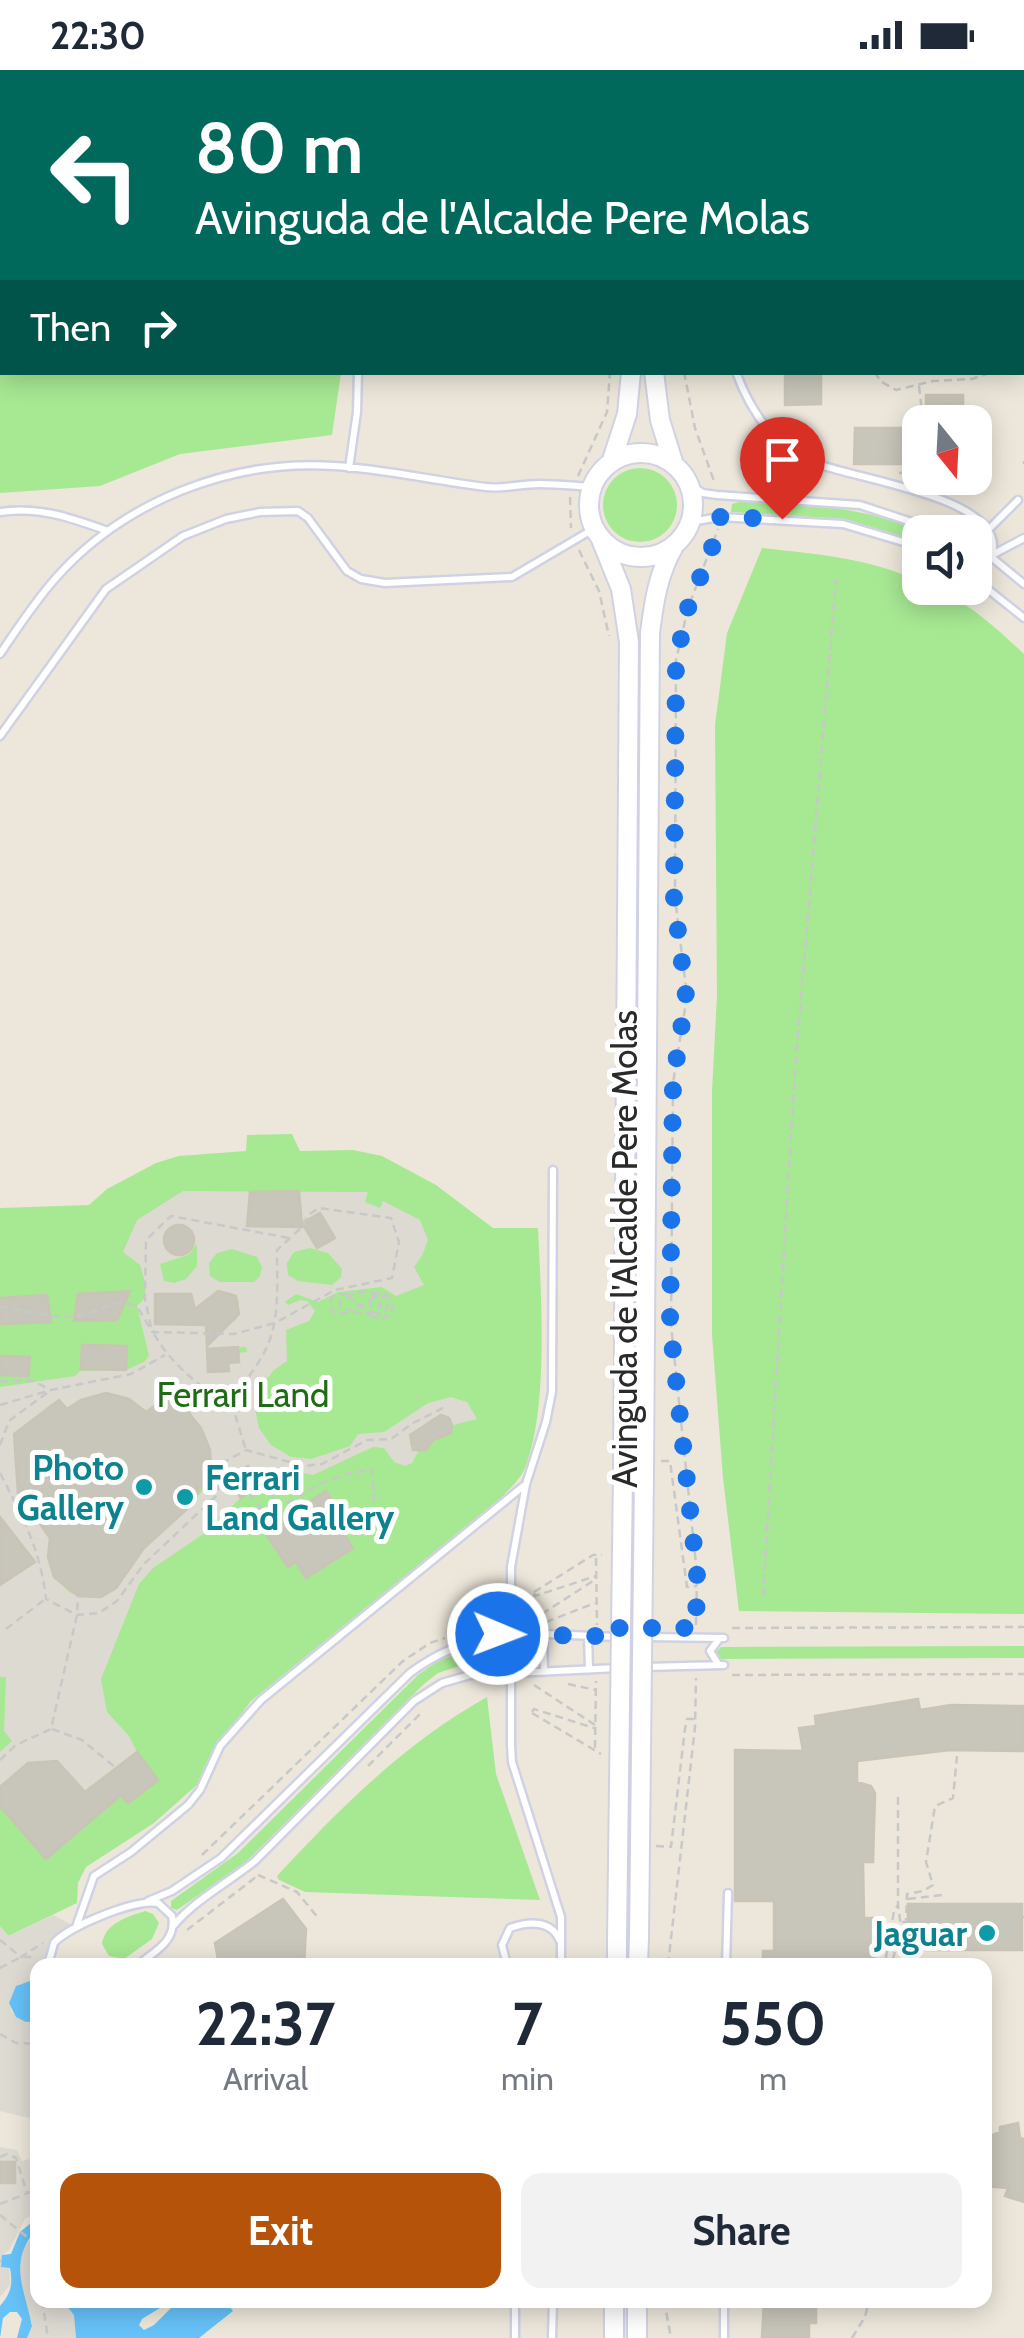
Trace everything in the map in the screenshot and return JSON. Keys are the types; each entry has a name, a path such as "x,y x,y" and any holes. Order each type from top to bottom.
{"street":[{"path":"631,375 627,414 611,463 592,488 590,508 597,532 610,546 635,557 662,553 674,546 690,522 694,504 690,486 674,465 660,420 654,375"},
{"path":"611,463 628,455 648,454 674,465"},
{"name":"Avinguda de l'Alcalde Pere Molas","path":"597,532 621,589 629,642 617,1958"},
{"name":"Avinguda de l'Alcalde Pere Molas","path":"638,1958 650,633 655,591 674,546"},
{"path":"614,2308 614,2338"},
{"path":"637,2308 637,2338"}],"lane":[{"path":"349,468 358,375"},
{"path":"737,375 757,416 791,451 820,466 928,494 968,515"},
{"path":"0,654 55,578 108,531 184,490 257,468 349,468 491,488 538,484 592,488"},
{"path":"690,486 718,496 860,505 902,519"},
{"path":"992,526 1018,500"},
{"path":"0,512 28,508 67,516 108,531"},
{"path":"0,736 106,589 183,536 226,519 260,512 298,511 308,518 347,571 361,579 384,583 512,577 574,538 597,532"},
{"path":"690,522 719,517 844,524 902,542"},
{"path":"992,555 1024,538"},
{"path":"992,558 1024,584"},
{"path":"992,593 1024,618"},
{"path":"553,1170 552,1392 526,1484 511,1568 511,1745 512,1762 558,1906 562,1958"},
{"path":"76,1927 94,1876 131,1852 188,1805 200,1790 220,1746 260,1700 526,1484"},
{"path":"50,1958 58,1938 76,1927 172,1892 221,1858 410,1673 434,1655 498,1634 724,1638 714,1642 710,1651 715,1662 724,1665 497,1674 456,1678 425,1692 255,1860 185,1912 174,1925 170,1939 147,1958"},
{"path":"543,1635 544,1672"},
{"path":"592,1636 592,1670"},
{"path":"726,1958 728,1893"},
{"path":"148,1902 166,1908 174,1925"},
{"path":"504,1958 503,1939 516,1926 549,1926 557,1933 562,1947"},
{"path":"515,2308 515,2338"},
{"path":"552,2308 552,2338"},
{"path":"724,2308 724,2338"}],"path":[{"path":"610,375 607,412 572,486 568,510 574,538 599,591 610,640"},
{"path":"685,375 694,428 718,496"},
{"path":"877,375 891,389 972,379 978,375"},
{"path":"967,375 972,379"},
{"path":"918,385 921,405"},
{"name":"Avinguda de l'Alcalde Pere Molas","path":"696,1638 696,1586 670,1324 673,1083 686,996 674,898 676,660 688,608 715,540 719,517"},
{"path":"763,1596 795,1070 836,580"},
{"path":"152,1332 234,1334 275,1322 335,1290 392,1278 399,1242 391,1218 319,1208 277,1250 275,1322 262,1357 242,1381 232,1405 246,1450"},
{"path":"152,1332 145,1298 146,1240 171,1216 290,1238"},
{"path":"347,1295 340,1302 346,1312 378,1294"},
{"path":"371,1314 380,1306 378,1294"},
{"path":"347,1295 371,1314"},
{"path":"347,1295 389,1297 392,1310 384,1318 334,1313 332,1298 347,1295"},
{"path":"137,1306 145,1298"},
{"path":"368,1300 371,1314"},
{"path":"0,1307 27,1310 48,1318 78,1316 121,1301 137,1306 166,1354 204,1390 232,1405"},
{"path":"0,1405 131,1374 166,1354"},
{"path":"0,1381 34,1381 51,1390"},
{"path":"0,1445 9,1421 51,1390"},
{"path":"46,1600 77,1615 100,1613 117,1601 144,1564 216,1496 226,1461 246,1450 304,1466 322,1464 368,1440 391,1439 447,1406"},
{"path":"263,1482 280,1508 322,1480 372,1470 375,1512 346,1521"},
{"path":"0,1473 26,1523 42,1566 46,1600"},
{"path":"672,1475 687,1587 696,1586"},
{"path":"248,1492 272,1526"},
{"path":"592,1636 596,1602 596,1577 594,1555 534,1592 535,1596 596,1577"},
{"path":"596,1577 530,1622 532,1628 596,1602"},
{"path":"50,1729 78,1596"},
{"path":"6,1629 46,1600"},
{"path":"716,1628 1024,1627"},
{"path":"202,1856 403,1661 430,1643 455,1634"},
{"path":"669,1958 696,1719 696,1665"},
{"path":"592,1670 595,1751"},
{"path":"734,1675 1024,1674"},
{"path":"530,1683 595,1727"},
{"path":"595,1727 534,1708 532,1712 603,1755"},
{"path":"640,1846 671,1848 685,1729 687,1719 696,1719"},
{"path":"0,1760 16,1745 50,1729 82,1740 116,1768"},
{"path":"900,1922 906,1922 907,1894 933,1886 926,1862 935,1806 953,1798 958,1756"},
{"path":"893,1958 900,1941 898,1797"},
{"path":"258,1875 297,1892 319,1918"},
{"path":"906,1898 942,1895"},
{"path":"891,1958 886,1956 898,1906"},
{"path":"0,1968 49,1938 76,1927"},
{"path":"0,1940 21,1958 30,1959"},
{"path":"0,2034 16,2043 30,2044"},
{"path":"0,2157 7,2154 16,2158 26,2193"},
{"path":"0,2204 30,2192"},
{"path":"0,2215 30,2239"},
{"path":"43,2308 48,2338"},
{"path":"665,2308 671,2338"},
{"path":"852,2338 867,2308"}],"green space":[{"path":"0,375 341,375 332,435 180,454 100,486 0,493"},
{"path":"640,468 666,479 677,505 666,531 640,542 614,531 603,505 614,479"},
{"path":"742,501 836,508 902,524 902,536 845,519 731,512 732,504"},
{"path":"762,548 843,558 902,574 902,605 965,605 1024,654 1024,1614 739,1611 712,1335 712,1091 717,996 715,725 727,633"},
{"name":"Ferrari Land","path":"292,1134 300,1151 353,1150 382,1156 436,1185 493,1228 538,1228 540,1383 533,1443 525,1468 501,1498 251,1701 216,1747 198,1784 154,1823 86,1867 78,1883 77,1903 0,1940 0,1208 89,1205 107,1189 156,1163 179,1156 246,1151 247,1135"},
{"path":"1024,1646 1024,1658 721,1659 716,1652 721,1647"},
{"path":"481,1647 483,1658 438,1673 424,1684 247,1861 177,1910 171,1908 171,1901 238,1853 418,1675 439,1660"},
{"path":"487,1697 496,1774 540,1900 305,1892 279,1880 277,1876 375,1778 429,1734"},
{"path":"145,1911 153,1914 159,1923 152,1939 125,1958 109,1956 102,1944 107,1931"}],"shaded area":[{"path":"183,1191 368,1192 365,1202 380,1208 383,1201 420,1220 428,1240 414,1267 424,1285 396,1296 382,1287 338,1292 318,1302 296,1294 285,1302 288,1305 307,1301 315,1311 309,1321 286,1330 287,1361 262,1385 254,1404 259,1428 271,1445 291,1457 311,1459 350,1446 358,1434 384,1432 428,1403 451,1397 467,1402 477,1419 453,1425 449,1418 435,1417 410,1435 410,1445 418,1452 412,1463 405,1466 394,1462 384,1448 373,1447 313,1475 283,1469 260,1485 247,1466 229,1480 241,1497 209,1530 153,1568 139,1584 101,1679 107,1712 129,1736 137,1752 85,1792 57,1761 28,1763 0,1787 0,1752 12,1741 4,1731 6,1677 0,1677 0,1585 30,1565 31,1560 0,1517 0,1387 75,1376 80,1371 126,1370 149,1356 137,1306 145,1298 145,1282 140,1265 123,1252 137,1220","holes":["197,1244 197,1266 186,1279 164,1281 160,1264 188,1255","310,1248 328,1253 342,1269 341,1277 332,1285 298,1281 288,1275 287,1263 294,1252","232,1249 257,1257 262,1267 254,1282 220,1282 210,1276 209,1263 217,1253","218,1291 231,1293 239,1302 236,1320 226,1326 205,1303","156,1294 190,1294 199,1324 155,1324","246,1347 247,1352 238,1353 228,1363 229,1371 209,1372 207,1349","173,1393 190,1411 210,1450 211,1474 203,1490 144,1548 116,1588 101,1597 78,1596 54,1577 48,1557 50,1538 18,1493 14,1433 59,1401 67,1409 101,1394 114,1395 147,1412"]},
{"path":"53,1915 76,1927 58,1938 51,1958 30,1958 30,1983 19,1984 10,2000 11,2011 19,2019 30,2020 30,2118 0,2111 0,1926 9,1936"},
{"path":"0,2147 17,2150 22,2161 30,2159 30,2216 2,2255 9,2267 10,2285 0,2297"},
{"path":"30,2240 30,2308 68,2308 74,2315 76,2338 27,2338 32,2324 21,2291 23,2248"}],"water":[{"path":"30,1981 30,2022 16,2017 9,2003 16,1986"},
{"path":"30,2224 30,2238 20,2264 32,2326 27,2338 17,2338 22,2319 17,2312 10,2312 3,2318 0,2338 0,2306 9,2293 11,2279 10,2268 1,2267 2,2255 11,2254 20,2232"},
{"path":"68,2308 160,2308 142,2319 139,2325 144,2330 171,2308 233,2311 199,2338 76,2338 74,2315"}],"building":[{"path":"785,375 821,375 821,404 785,405"},
{"path":"926,395 963,395 963,405 926,405"},
{"path":"855,428 902,428 902,464 854,464"},
{"path":"299,1191 302,1227 247,1226 250,1192"},
{"path":"320,1213 335,1238 317,1248 302,1223"},
{"path":"179,1225 190,1229 194,1240 190,1251 179,1255 168,1251 164,1240 168,1229"},
{"path":"130,1291 117,1320 74,1321 78,1294"},
{"path":"218,1291 236,1296 239,1314 207,1346 206,1325 155,1324 155,1294 191,1294 195,1309"},
{"path":"47,1295 51,1322 0,1324 0,1298"},
{"path":"82,1345 127,1346 126,1370 81,1369"},
{"path":"238,1347 239,1362 228,1363 229,1371 208,1372 207,1349"},
{"path":"0,1356 30,1357 28,1376 0,1375"},
{"path":"106,1393 129,1399 146,1412 172,1393 201,1428 210,1450 211,1473 186,1510 144,1548 116,1588 101,1597 78,1596 54,1577 48,1557 50,1538 18,1493 14,1434 59,1400 67,1409 81,1400"},
{"path":"441,1415 449,1418 451,1433 433,1440 426,1450 413,1450 410,1435"},
{"path":"248,1466 260,1485 241,1498 228,1479"},
{"path":"326,1491 349,1526 342,1531 353,1548 306,1578 296,1562 288,1567 264,1531"},
{"path":"0,1517 35,1562 0,1585"},
{"path":"918,1699 920,1710 951,1705 1024,1706 1024,1751 950,1750 857,1761 857,1782 871,1786 875,1793 873,1862 863,1862 864,1918 875,1918 875,1958 763,1958 763,1951 774,1951 774,1901 735,1901 735,1750 803,1751 799,1728 816,1726 815,1716"},
{"path":"137,1752 158,1780 128,1803 121,1795 46,1859 0,1806 0,1787 28,1763 57,1761 85,1792"},
{"path":"283,1899 306,1929 304,1958 218,1958 215,1943"},
{"name":"Jaguar","path":"908,1904 1022,1904 1022,1950 908,1950"},
{"path":"1018,2123 1020,2138 1024,2139 1024,2202 1005,2196 1008,2188 992,2187 992,2135 1000,2132 1000,2127"},
{"path":"0,2162 15,2162 15,2183 0,2183"},
{"path":"764,2308 816,2308 816,2323 809,2323 809,2338 762,2338"}],"place":[{"name":"Photo Gallery","path":"144,1487"},
{"name":"Ferrari Land Gallery","path":"185,1497"},
{"name":"Jaguar","path":"987,1933"}],"route":[{"path":"498,1634 596,1636 596,1628 696,1628 697,1574 670,1324 673,1083 686,1006 674,898 676,660 688,608 715,540 719,517 782,519"}]}
